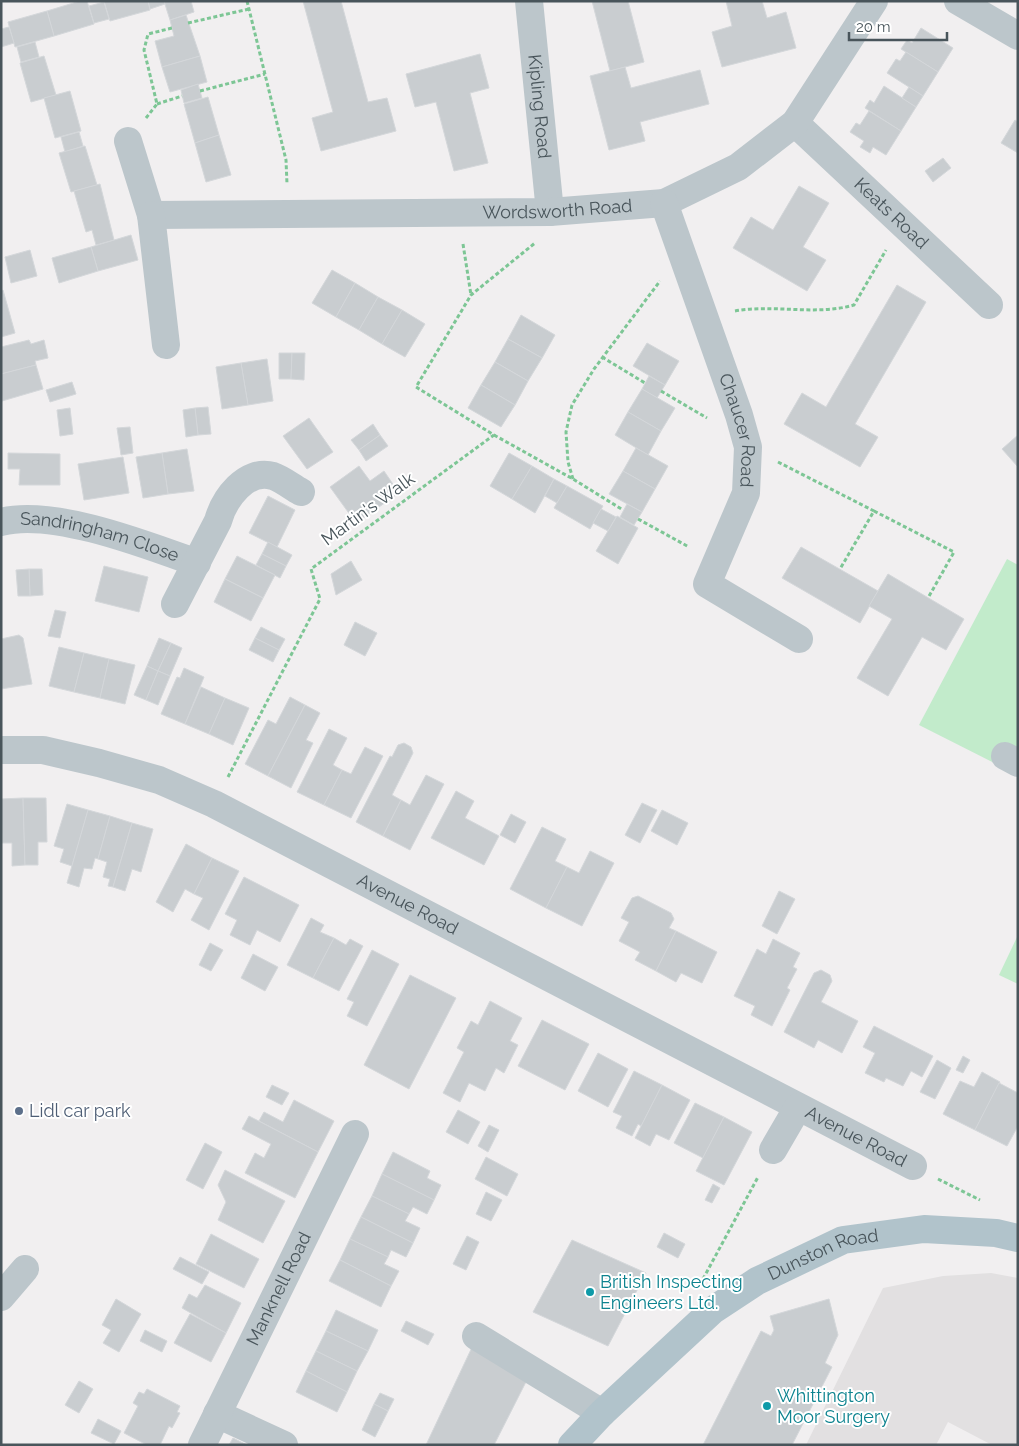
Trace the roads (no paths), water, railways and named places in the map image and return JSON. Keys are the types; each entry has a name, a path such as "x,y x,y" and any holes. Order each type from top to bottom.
{"main road":[{"name":"Dunston Road","path":"572,1445 602,1413 713,1310 758,1281 844,1240 924,1229 996,1233 1018,1238"}],"street":[{"name":"Kipling Road","path":"529,1 550,212"},
{"name":"Wordsworth Road","path":"151,215 550,212 664,203 738,167 795,123 874,1"},
{"path":"958,1 1018,36"},
{"name":"Keats Road","path":"795,123 989,305"},
{"path":"128,141 151,215 166,346"},
{"name":"Chaucer Road","path":"664,203 739,415 748,447 746,493 706,584 799,639"},
{"name":"Sandringham Close","path":"176,604 218,521 222,506 238,486 255,477 272,476 300,492"},
{"name":"Sandringham Close","path":"1,522 10,520 46,520 92,529 197,563"},
{"name":"Avenue Road","path":"1,750 43,750 99,764 159,780 214,804 913,1166"},
{"name":"Avenue Road","path":"773,1150 798,1107"},
{"name":"Manknell Road","path":"202,1445 355,1134"},
{"path":"1,1297 26,1269"},
{"path":"476,1336 602,1413"},
{"path":"217,1414 284,1445"}],"place":[{"name":"Lidl car park","path":"19,1111"},
{"name":"British Inspecting Engineers Ltd.","path":"590,1292"},
{"name":"Whittington Moor Surgery","path":"767,1406"}]}
